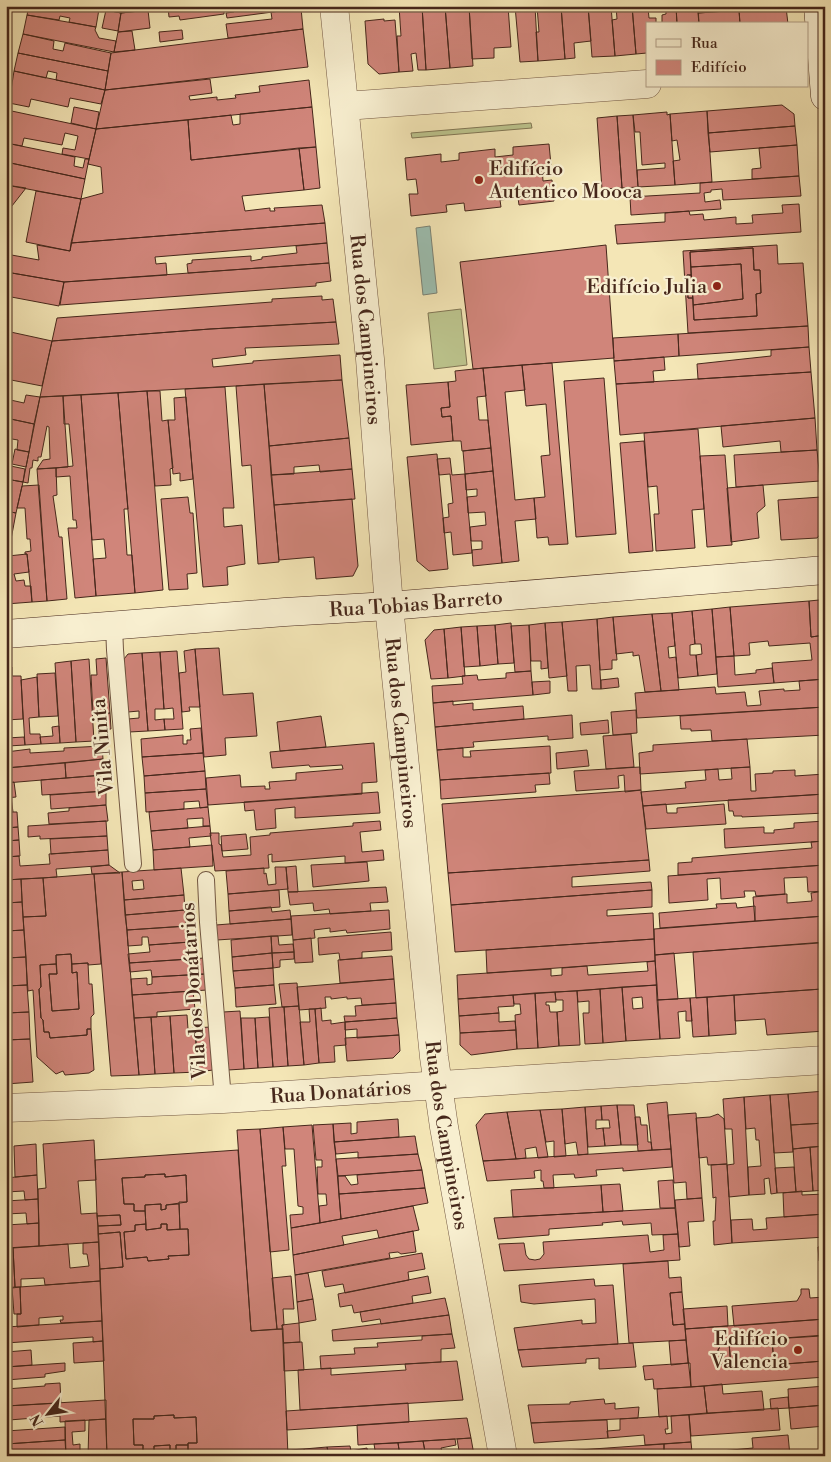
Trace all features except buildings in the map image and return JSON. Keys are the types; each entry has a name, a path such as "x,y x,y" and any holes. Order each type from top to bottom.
{"street":[{"name":"Rua dos Campineiros","path":"334,6 370,359 389,606 431,1030 438,1085 503,1456"},
{"path":"818,6 818,80"},
{"path":"345,106 646,84"},
{"name":"Rua Tobias Barreto","path":"6,634 285,612 389,606 825,570"},
{"name":"Rua Donatários","path":"6,1108 223,1099 825,1060"}],"lane":[{"name":"Vila Ninita","path":"114,626 133,864"},
{"name":"Vila dos Donátarios","path":"206,880 223,1099"}],"green space":[{"path":"531,123 532,128 412,138 411,133"},
{"path":"461,309 467,365 434,369 428,313"}],"shaded area":[{"path":"430,226 437,293 423,295 416,228"}],"place":[{"name":"Edifício Autentico Mooca","path":"479,180"},
{"name":"Edifício Julia","path":"717,286"},
{"name":"Edifício Valencia","path":"798,1350"}]}
